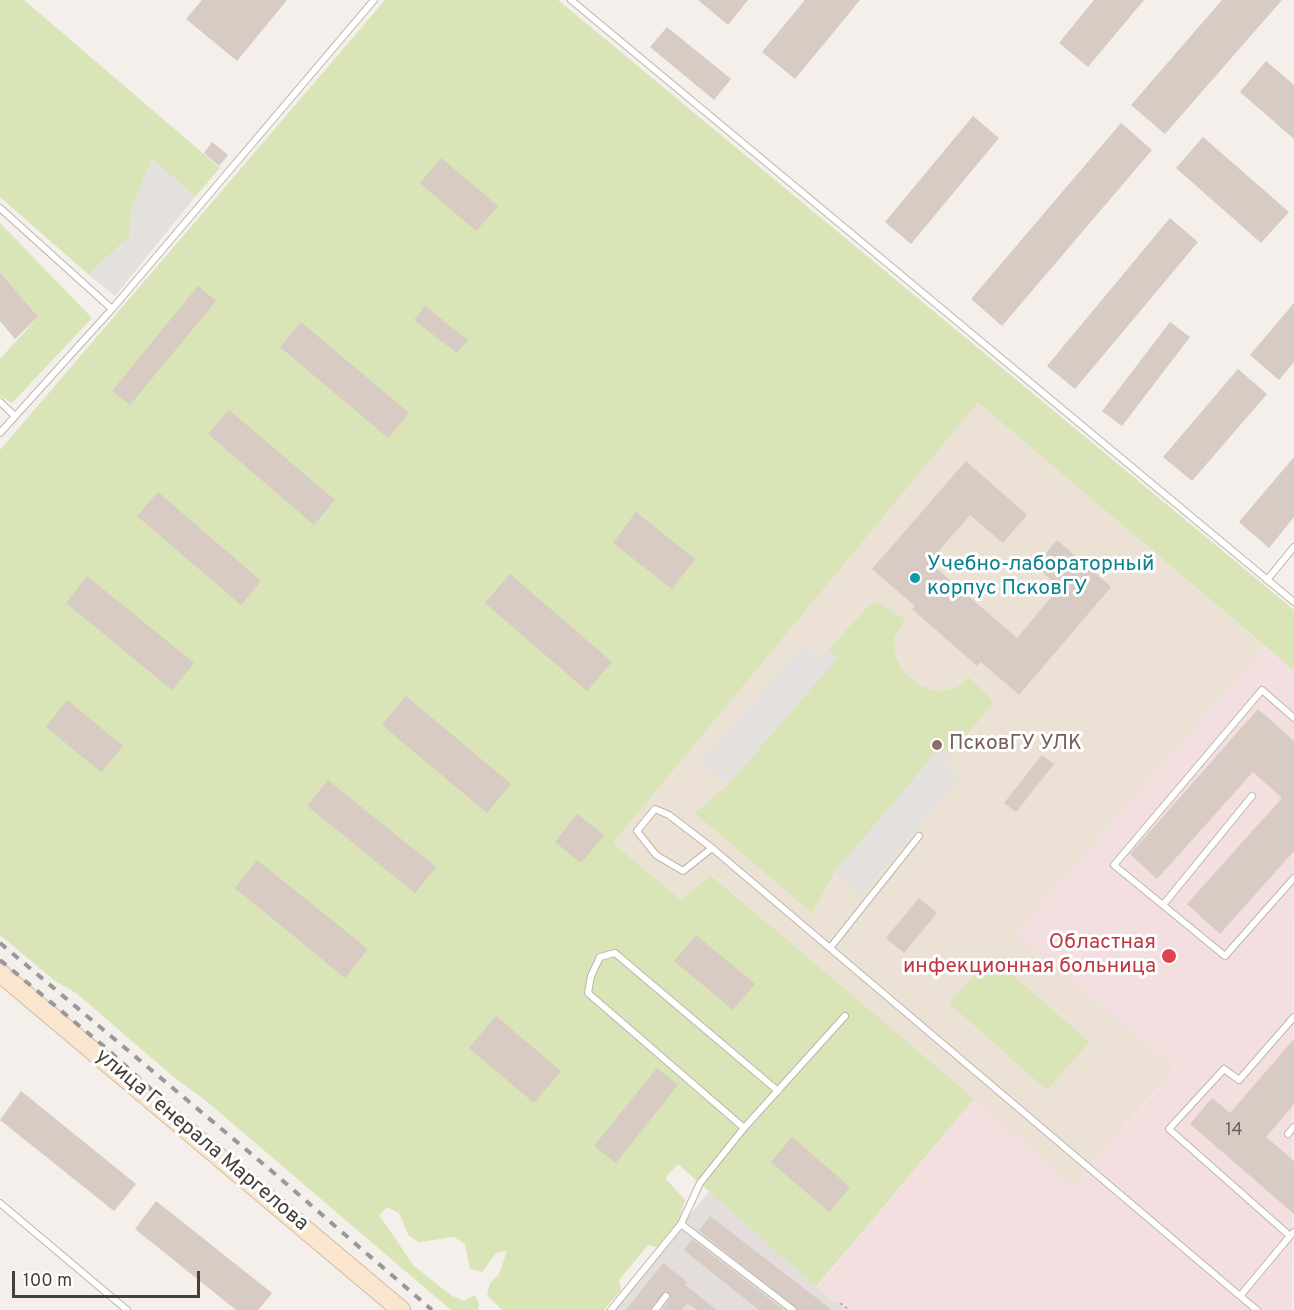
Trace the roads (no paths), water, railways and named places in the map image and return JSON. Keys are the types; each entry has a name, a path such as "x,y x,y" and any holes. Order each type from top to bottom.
{"main road":[{"name":"улица Генерала Маргелова","path":"0,973 401,1310"}],"lane":[{"path":"0,433 112,309 374,0"},
{"path":"571,0 1294,602"},
{"path":"0,208 112,309"},
{"path":"0,402 15,416"},
{"path":"1267,580 1294,547"},
{"path":"1294,718 1262,690 1114,865 1225,956 1294,878"},
{"path":"1163,905 1252,796"},
{"path":"712,848 683,872 656,855 637,831 655,809 669,815 712,848 1257,1310"},
{"path":"830,948 919,836"},
{"path":"744,1128 588,993 591,976 600,957 615,953 778,1091"},
{"path":"611,1310 681,1224 700,1183 744,1128 845,1016"},
{"path":"1240,1296 1292,1234 1169,1129 1224,1069 1239,1080 1294,1017"},
{"path":"1288,1134 1294,1127"},
{"path":"0,1203 127,1310"},
{"path":"681,1224 793,1310"},
{"path":"655,1310 666,1296"}],"railway":[{"path":"0,943 268,1168 432,1310"},
{"path":"0,960 106,1048 200,1134"}],"place":[{"name":"Учебно-лабораторный корпус ПсковГУ","path":"915,578"},
{"name":"ПсковГУ УЛК","path":"937,745"},
{"name":"Областная инфекционная больница","path":"1169,956"}]}
